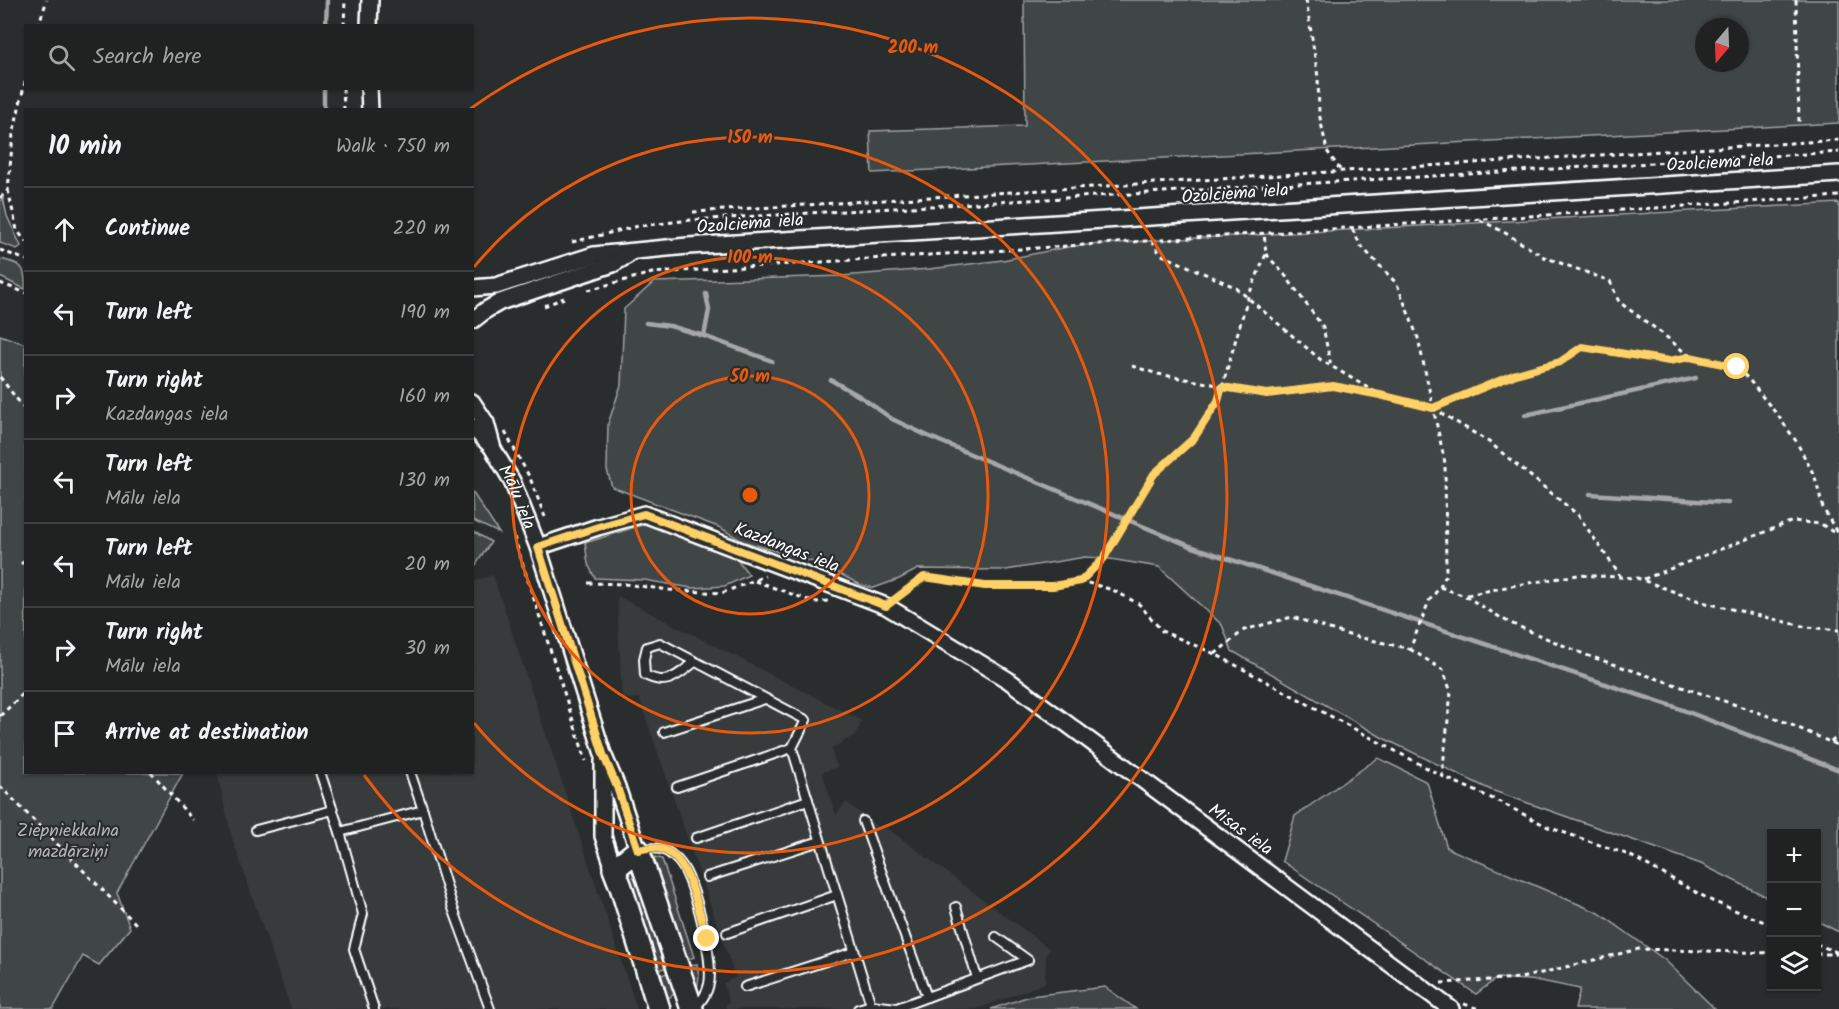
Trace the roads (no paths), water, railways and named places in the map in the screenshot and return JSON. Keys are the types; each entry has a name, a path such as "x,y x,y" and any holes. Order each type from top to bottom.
{"street":[{"path":"369,24 370,0"},
{"path":"369,90 369,108"},
{"name":"Ozolciema iela","path":"474,288 495,286 594,255 723,244 1839,174"},
{"name":"Ozolciema iela","path":"474,319 500,302 613,264 633,252"},
{"name":"Mālu iela","path":"474,405 486,423 493,448 512,481 538,547 603,754 617,787 693,1009"},
{"name":"Mālu iela","path":"474,430 493,448"},
{"name":"Kazdangas iela","path":"538,547 644,514 886,606 1008,680"},
{"name":"Misas iela","path":"1008,680 1451,1009"},
{"name":"Mālu iela","path":"603,754 603,836 659,1009"},
{"path":"614,869 638,850"}],"lane":[{"path":"677,787 792,747 806,720 660,643 647,647 644,659 645,675 656,681 668,681 695,662"},
{"path":"664,732 765,699"},
{"path":"792,747 871,1005"},
{"path":"321,774 363,914 354,949 374,1009"},
{"path":"411,774 453,908 490,1009"},
{"path":"696,838 808,800"},
{"path":"256,830 333,810"},
{"path":"340,832 423,810"},
{"path":"863,821 927,997"},
{"path":"707,877 820,841"},
{"name":"Mālu iela","path":"638,850 651,847 666,851 681,864 690,884 710,955 710,984 704,999 693,1009"},
{"path":"726,933 837,895"},
{"path":"956,907 977,978"},
{"path":"858,1009 871,1005 897,1008 1028,960 996,937"},
{"path":"745,987 854,951"}],"waterway":[{"path":"326,24 327,0"},
{"path":"324,90 324,108"},
{"path":"706,294 709,310 704,336 772,361"},
{"path":"646,323 670,326 704,336"},
{"path":"1525,415 1696,378"},
{"path":"831,380 861,397 892,419 930,437 1190,546 1675,707 1839,770"},
{"path":"1590,494 1728,503"}],"park label":[{"name":"Ziepniekkalna mazdārziņi","path":"68,840"}]}
